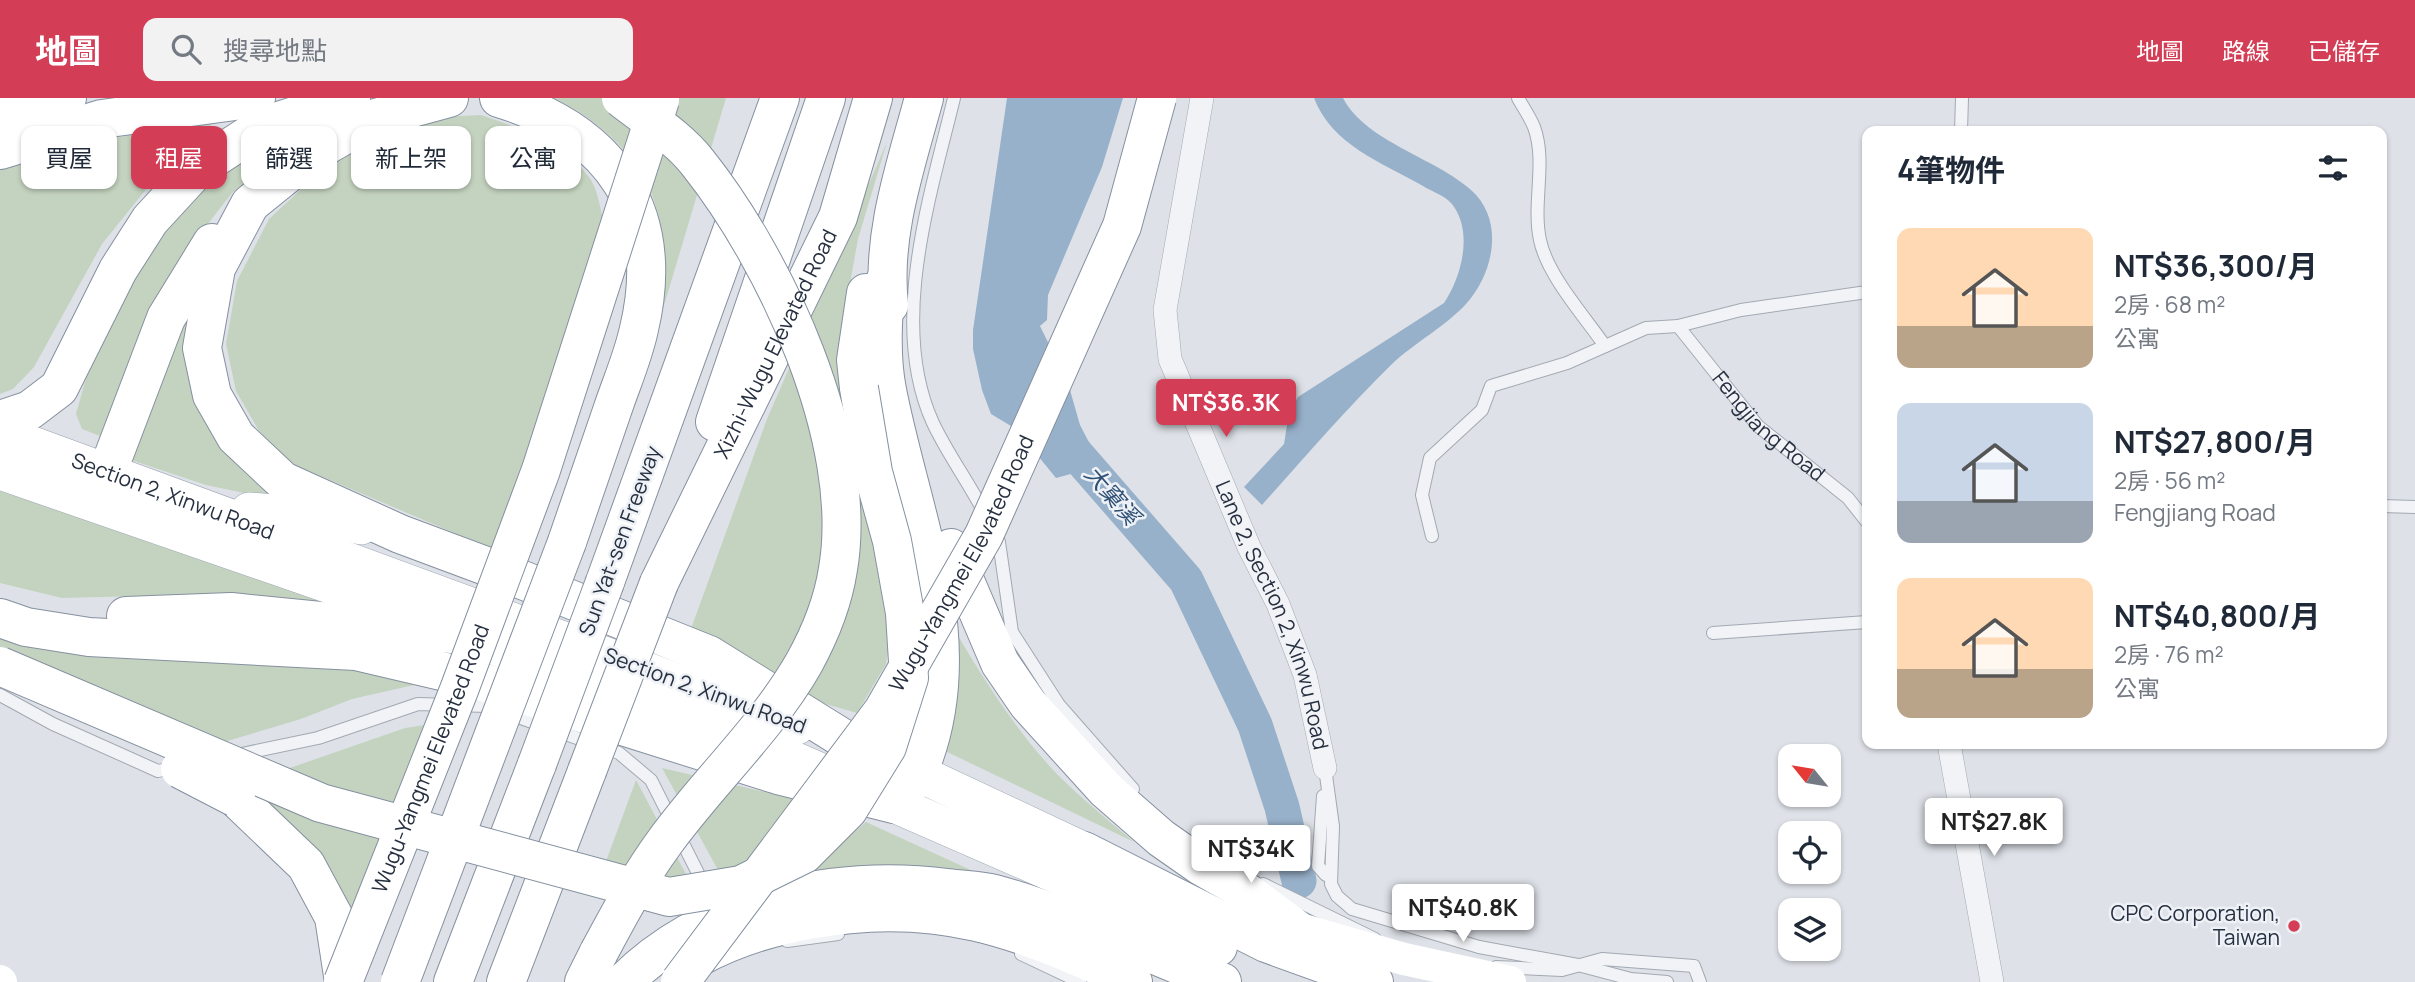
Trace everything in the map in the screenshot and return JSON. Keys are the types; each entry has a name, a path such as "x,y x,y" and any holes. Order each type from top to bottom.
{"highway":[{"path":"0,117 67,98"},
{"path":"0,150 102,119 256,98"},
{"path":"0,420 30,410 59,388 118,270 150,220 197,169 263,126 351,98"},
{"path":"103,487 166,318 207,248 250,204 313,153 372,118 449,98"},
{"path":"400,982 567,542 639,329 647,262 636,212 604,156 557,121 499,98"},
{"path":"592,967 664,843 803,664 832,598 839,566 841,526 831,442 806,357 782,298 751,241 697,161 621,98"},
{"name":"Wugu-Yangmei Elevated Road","path":"343,982 459,690 541,470 661,98"},
{"path":"506,982 659,583 827,98"},
{"name":"Xizhi-Wugu Elevated Road","path":"659,583 838,217 873,98"},
{"path":"0,666 321,803 669,897 741,885 804,854 848,810 887,747 909,678 905,613 892,541 873,472 859,388 857,351 871,265 915,98"},
{"path":"0,618 26,627 89,638 356,651 467,677 778,775 894,804 918,773 937,715 942,645 926,547 886,387 883,306 893,218 924,98"},
{"name":"Wugu-Yangmei Elevated Road","path":"680,982 883,711 984,535 1122,226 1157,98"},
{"name":"Sun Yat-sen Freeway","path":"453,982 605,582 778,103"},
{"path":"250,204 216,268 208,300 202,348 212,395 236,437 283,481 400,534 510,575 709,656 860,749"},
{"path":"886,278 893,343 921,477 1000,663 1028,704 1106,790 1161,838 1200,866 1245,891 1257,960"},
{"path":"0,602 16,609 64,618 231,612 462,635"},
{"path":"0,686 236,797 306,865 334,918 343,982"},
{"path":"1078,866 1296,982"},
{"path":"624,982 646,960 705,924 760,902 827,889 903,882 992,893 1066,916 1173,964 1257,960 1330,969 1374,982"},
{"path":"657,982 719,946 786,924 851,912 902,910 958,917 1007,939 1133,982"}],"main road":[{"name":"Section 2, Xinwu Road","path":"0,433 103,487 462,635 789,758 894,804 1078,866"},
{"name":"Section 2, Xinwu Road","path":"0,471 103,487 207,509 860,749 918,773 1078,866 1257,960 1404,959 1510,982"},
{"path":"207,509 314,516 400,534"}],"street":[{"name":"Lane 2, Section 2, Xinwu Road","path":"1202,98 1165,310 1170,359 1249,547 1283,616 1305,675 1325,768"},
{"path":"1950,749 1992,982"}],"lane":[{"path":"954,98 926,208 913,291 917,364 929,410 932,421 999,542 1012,632 1059,705 1139,795"},
{"path":"1518,98 1534,127 1539,151 1536,212 1540,242 1551,268 1605,346"},
{"path":"1961,126 1962,98"},
{"path":"1432,536 1422,495 1430,458 1482,410 1491,386 1567,363 1646,328 1678,326 1741,310 1862,293"},
{"name":"Fengjiang Road","path":"1678,326 1758,426 1848,498 1862,516"},
{"path":"2387,506 2415,507"},
{"path":"1713,633 1862,622"},
{"path":"0,695 53,724 158,771 318,738 418,704 487,706 619,752 651,780 712,901"},
{"name":"Lane 2, Section 2, Xinwu Road","path":"1325,768 1333,826 1331,872 1337,896 1352,909 1479,947 1578,965"},
{"name":"Section 2, Xinwu Road","path":"1254,880 1366,933 1404,959"},
{"path":"752,940 806,940 853,933"},
{"path":"1007,939 1080,982"},
{"path":"1463,971 1510,966 1562,970 1602,959 1695,966 1700,982"},
{"path":"1578,965 1606,974 1667,982"}],"green space":[{"path":"554,98 726,98 654,339 662,244 657,209 649,188 625,151 609,135 573,108"},
{"path":"372,99 329,126 310,126"},
{"path":"481,115 512,126 485,126 485,189 581,189 581,167 593,184 604,222 494,550 290,463 259,431 236,391 226,344 237,281 269,219 301,189 337,189 337,160 351,152 351,189 471,189 471,126 409,126 440,117"},
{"path":"211,121 211,126 183,126"},
{"path":"131,135 131,189 146,189 102,244 34,367 13,389 0,394 0,167 21,159 21,189 117,189 117,138"},
{"path":"887,142 858,239 839,345 890,635 886,664 857,713 679,662 767,419"},
{"path":"241,160 241,186 232,193 189,248 105,438 82,429 76,414 89,367 113,315 157,243 200,189 227,189 227,170"},
{"path":"190,303 187,357 331,511 206,485 128,459"},
{"path":"0,491 354,606 140,596 62,598 0,583"},
{"path":"948,619 998,700 1041,756 1075,792 1134,842 939,748"},
{"path":"0,632 310,660 432,681 352,699 301,719 224,742 0,657"},
{"path":"432,724 355,926 334,878 311,844 281,816 238,786 405,728"},
{"path":"662,768 800,800 747,865 718,870"},
{"path":"636,780 687,876 661,877 605,864"},
{"path":"866,822 1010,888 807,873"}],"water":[{"path":"1007,98 1123,98 1102,167 1048,295 1047,320 1040,326 1068,383 1080,425 1093,450 1089,469 1056,478 1016,429 991,414 982,390 973,349 973,330"},
{"path":"1314,98 1343,98 1354,113 1384,138 1439,168 1471,190 1482,202 1488,216 1492,247 1483,277 1466,304 1392,364 1262,505 1244,487 1284,444 1289,413 1298,397 1444,303 1456,280 1463,253 1462,226 1451,203 1345,140 1322,114"}],"waterway":[{"name":"大窠溪","path":"1058,433 1186,580 1255,725 1282,807 1299,881"}],"place":[{"name":"CPC Corporation, Taiwan","path":"2294,926"}]}
